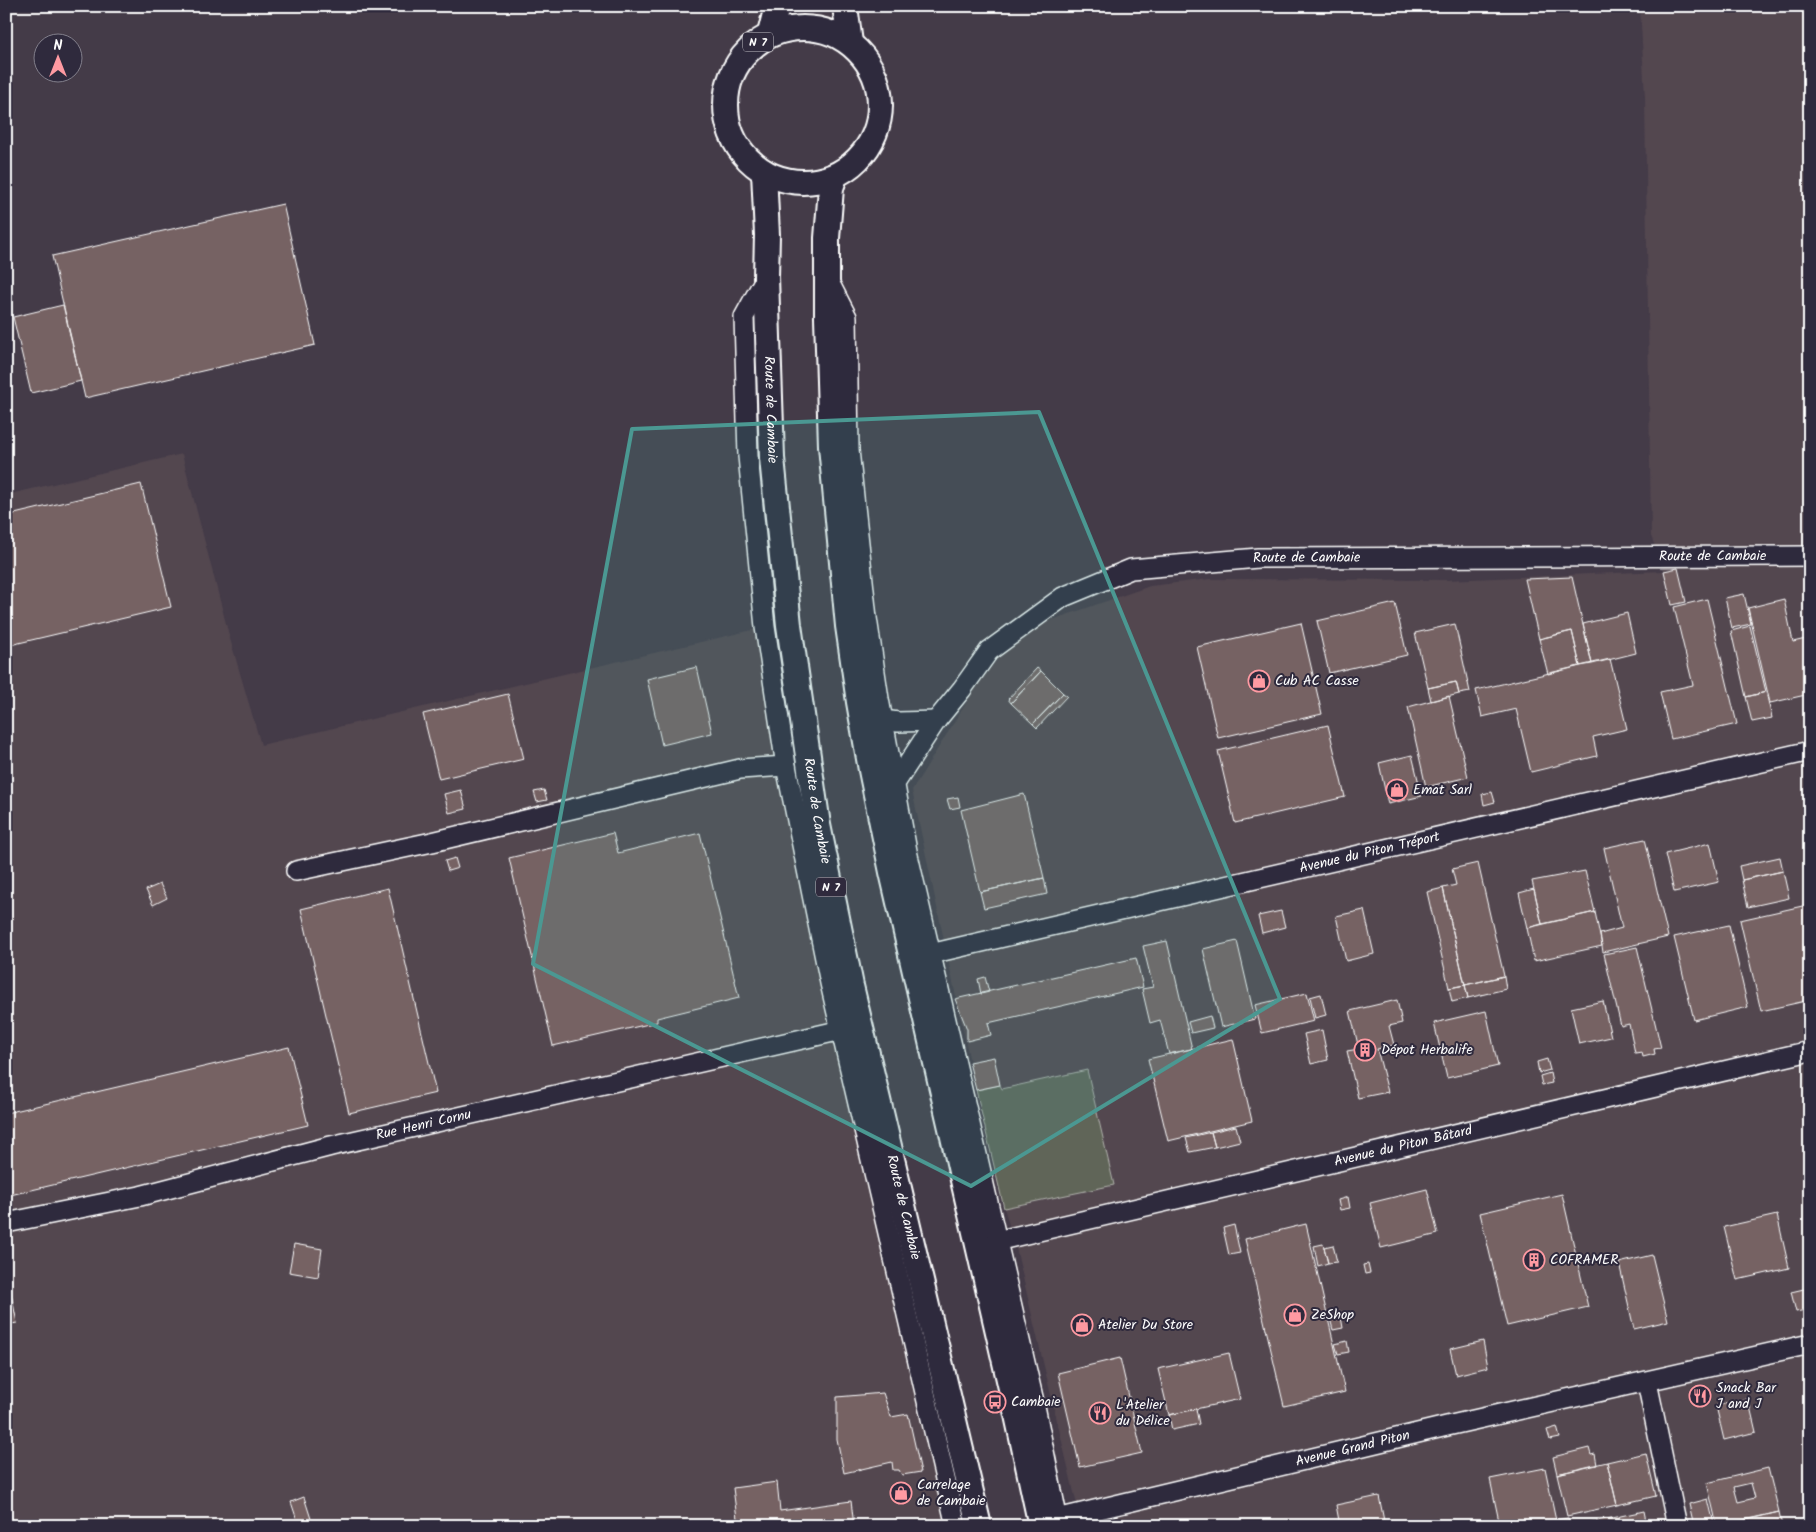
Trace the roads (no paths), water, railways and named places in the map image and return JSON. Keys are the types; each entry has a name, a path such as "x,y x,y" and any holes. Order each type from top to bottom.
{"main road":[{"path":"770,34 777,6"},
{"path":"846,6 850,43"},
{"name":"N 7","path":"809,27 831,32 850,43 867,60 877,82 881,106 876,130 865,151 848,168 834,176 812,182 780,179 764,172 745,156 731,136 725,113 727,84 735,66 750,47 770,34 789,28 809,27"},
{"name":"Route de Cambaie","path":"764,172 772,458 789,626 818,825 851,986 979,1526"},
{"path":"834,176 831,188 827,238 831,446 848,626 869,760 892,872 1016,1410 1052,1524"}],"street":[{"path":"766,277 744,318 748,456 765,627 786,766 830,983 956,1526"},
{"path":"827,278 847,317 849,450 866,618 883,720 896,782 907,851 1035,1406 1052,1524"},
{"name":"Route de Cambaie","path":"896,782 936,721 989,651 1063,597 1130,569 1258,558 1810,556"},
{"path":"883,720 898,722 936,721"},
{"name":"Avenue du Piton Tréport","path":"930,954 1810,751"},
{"path":"296,871 432,842 740,769 786,766"},
{"name":"Rue Henri Cornu","path":"6,1224 140,1196 350,1142 842,1030"},
{"name":"Avenue du Piton Bâtard","path":"996,1240 1810,1051"},
{"name":"Avenue Grand Piton","path":"1052,1524 1448,1426 1810,1344"},
{"path":"1648,1382 1677,1526"}],"place":[{"name":"Cub AC Casse","path":"1259,681"},
{"name":"Emat Sarl","path":"1397,790"},
{"name":"Dépot Herbalife","path":"1365,1050"},
{"name":"COFRAMER","path":"1534,1260"},
{"name":"ZeShop","path":"1295,1315"},
{"name":"Atelier Du Store","path":"1082,1325"},
{"name":"Snack Bar J and J","path":"1700,1396"},
{"name":"Cambaie","path":"995,1402"},
{"name":"L'Atelier du Délice","path":"1100,1413"},
{"name":"Carrelage de Cambaie","path":"901,1493"}]}
